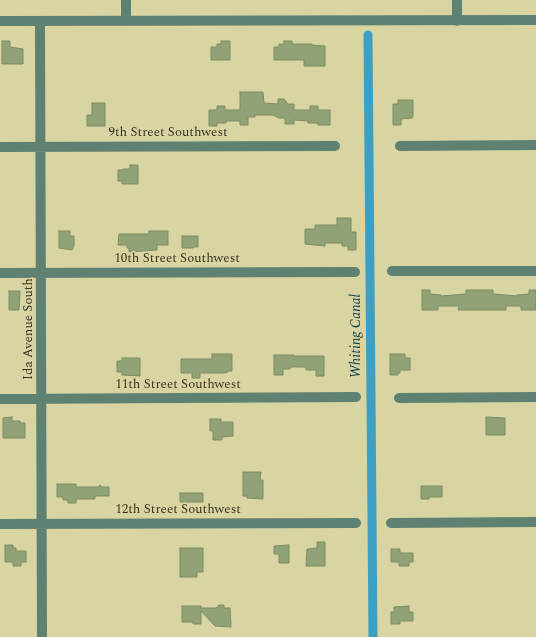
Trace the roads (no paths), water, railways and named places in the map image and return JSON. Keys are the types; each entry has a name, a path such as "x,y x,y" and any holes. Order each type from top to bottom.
{"street":[{"path":"126,0 126,21"},
{"path":"457,0 457,21"},
{"path":"0,22 536,20"},
{"name":"Ida Avenue South","path":"40,21 42,637"},
{"path":"400,146 536,145"},
{"name":"9th Street Southwest","path":"0,147 335,146"},
{"path":"392,272 536,271"},
{"name":"10th Street Southwest","path":"0,273 355,272"},
{"name":"11th Street Southwest","path":"0,399 356,397"},
{"path":"399,398 536,397"},
{"path":"391,523 536,522"},
{"name":"12th Street Southwest","path":"0,524 356,523"}],"waterway":[{"name":"Whiting Canal","path":"368,35 373,637"}]}
